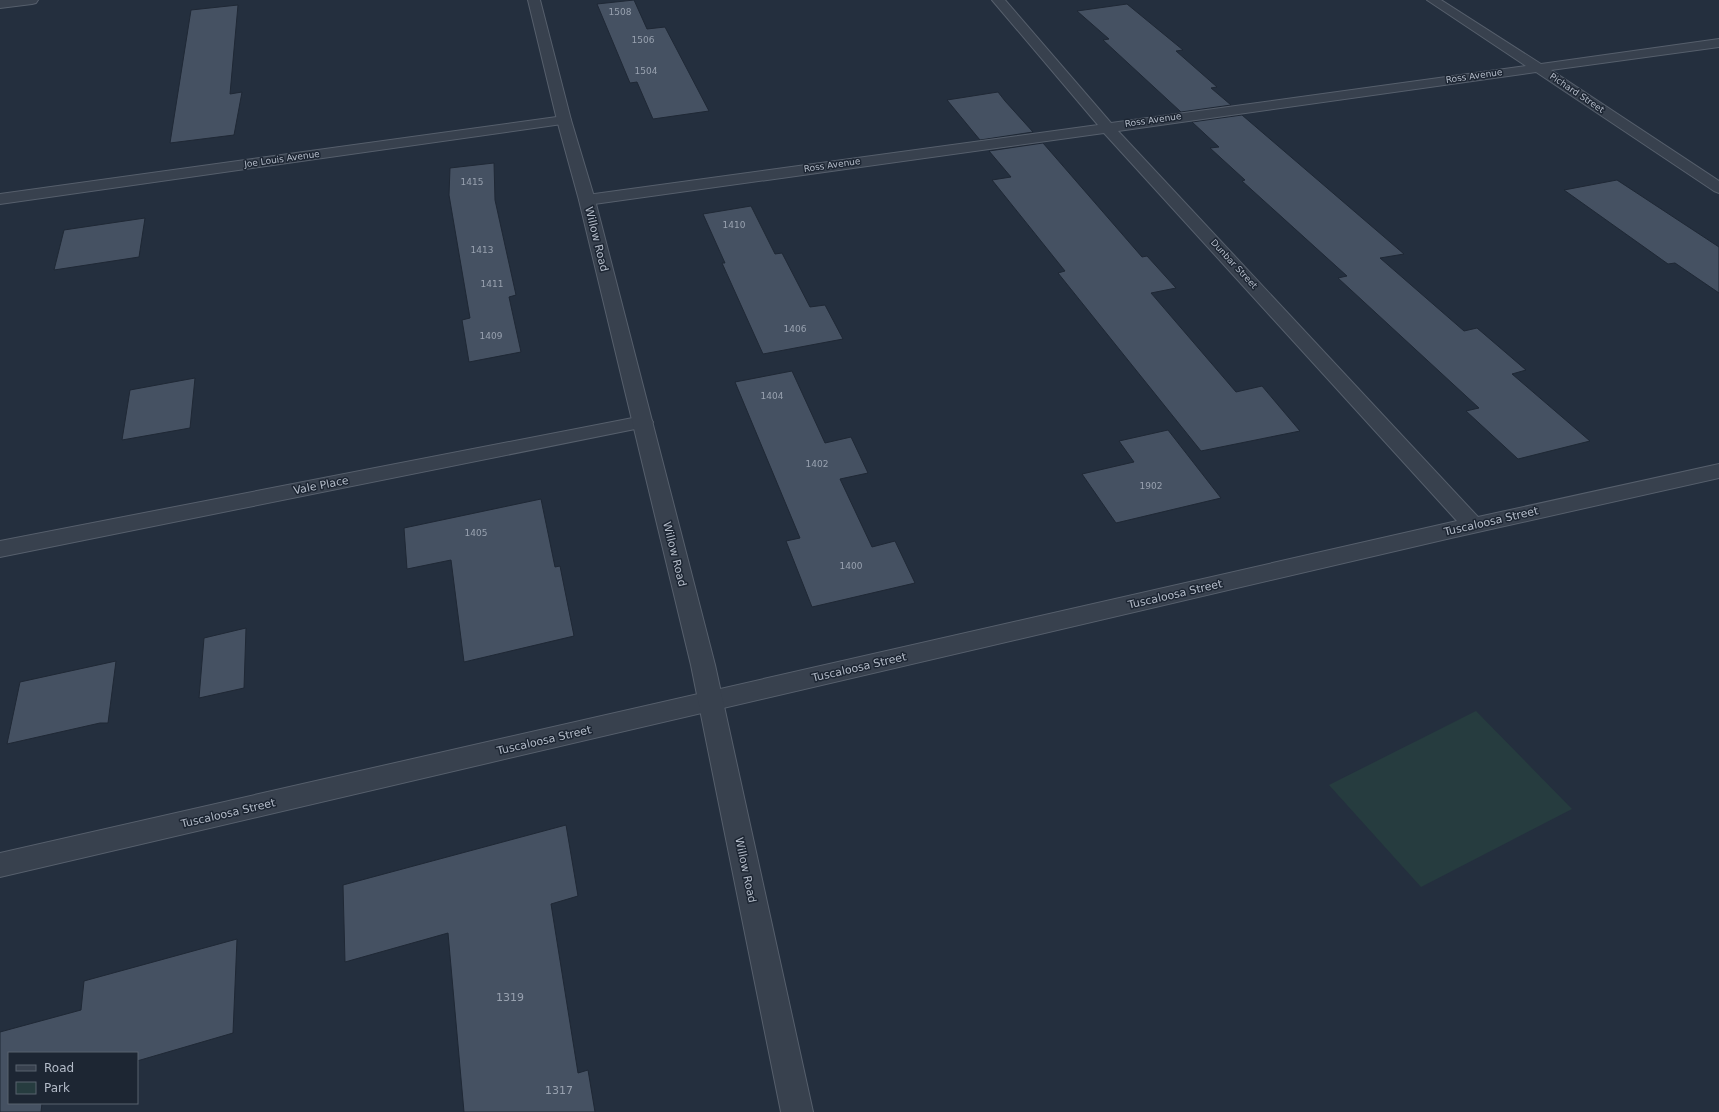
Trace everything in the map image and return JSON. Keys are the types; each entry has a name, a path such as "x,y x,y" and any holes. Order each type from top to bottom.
{"street":[{"path":"0,4 32,0"},
{"name":"Willow Road","path":"534,0 642,422 711,702 797,1112"},
{"name":"Dunbar Street","path":"998,0 1107,127 1473,525"},
{"name":"Pichard Street","path":"1433,0 1719,188"},
{"name":"Ross Avenue","path":"586,200 1537,67 1719,43"},
{"name":"Joe Louis Avenue","path":"0,199 564,120"},
{"name":"Vale Place","path":"0,549 642,422"},
{"name":"Tuscaloosa Street","path":"0,865 1473,525 1719,471"}],"green space":[{"path":"1476,711 1572,809 1421,887 1329,785"}],"building":[{"path":"634,0 647,29 665,27 709,111 653,119 637,82 630,83 597,4"},
{"path":"1127,4 1183,50 1176,51 1217,87 1211,88 1231,105 1181,112 1103,40 1109,39 1077,11"},
{"path":"238,5 230,94 242,92 234,135 170,143 191,10"},
{"path":"998,92 1033,132 980,140 947,100"},
{"path":"1242,115 1404,254 1380,258 1464,331 1477,328 1526,370 1512,374 1590,441 1518,459 1466,411 1479,408 1338,278 1347,276 1242,181 1245,180 1210,148 1219,147 1192,122"},
{"path":"1043,143 1142,257 1147,256 1176,288 1151,293 1236,392 1262,386 1300,431 1201,451 1058,273 1065,271 992,180 1011,177 989,151"},
{"path":"494,163 495,200 516,295 509,297 521,352 469,362 462,320 470,318 449,195 450,168"},
{"path":"1617,180 1719,247 1719,293 1675,263 1668,264 1564,190"},
{"path":"751,206 775,254 782,253 810,307 825,305 843,339 763,354 722,263 725,263 703,214"},
{"path":"145,218 139,257 54,270 64,230"},
{"path":"792,371 825,443 851,437 868,473 840,479 872,547 895,541 915,583 812,607 786,541 800,538 735,382"},
{"path":"195,378 190,428 122,440 130,390"},
{"path":"1168,430 1221,498 1116,523 1082,474 1134,462 1119,441"},
{"path":"541,499 555,567 560,566 574,636 464,662 451,560 407,569 404,528"},
{"path":"246,628 244,688 199,698 204,638"},
{"path":"116,661 108,723 100,723 7,744 20,682"},
{"path":"566,825 578,896 551,904 578,1073 588,1070 595,1112 464,1112 448,933 345,962 343,885"},
{"path":"237,939 233,1033 138,1061 138,1052 8,1052 8,1104 42,1104 41,1112 0,1112 0,1032 81,1010 84,981"}]}
